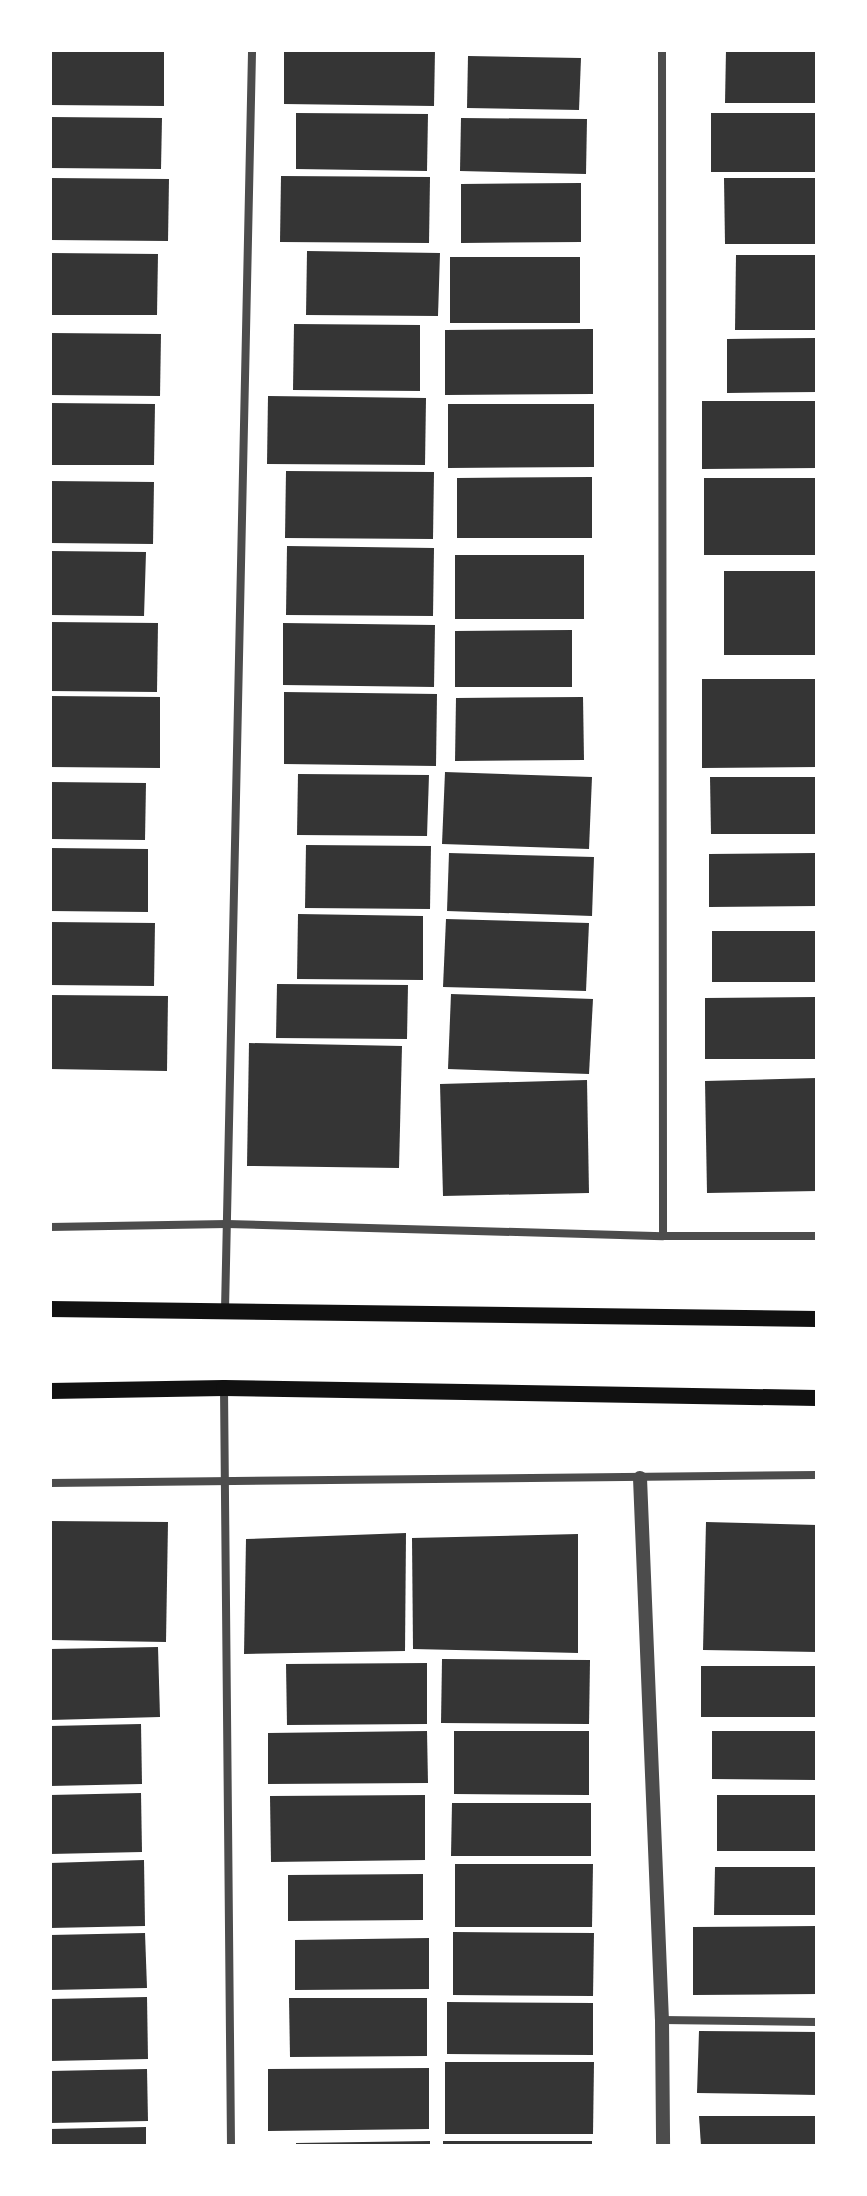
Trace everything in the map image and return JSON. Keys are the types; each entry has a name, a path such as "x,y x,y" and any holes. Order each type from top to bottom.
{"main road":[{"path":"50,1309 817,1319"},
{"path":"50,1391 224,1388 817,1398"}],"street":[{"path":"225,1310 252,50"},
{"path":"662,50 663,1236"},
{"path":"50,1227 227,1224 663,1236 817,1236"},
{"path":"224,1388 231,2146"},
{"path":"50,1483 817,1475"},
{"path":"640,1478 662,2020 663,2146"},
{"path":"662,2020 817,2022"}],"building":[{"path":"50,50 164,50 164,106 50,105"},
{"path":"284,50 435,50 434,106 284,104"},
{"path":"726,50 817,50 817,103 725,103"},
{"path":"468,56 581,58 579,110 467,108"},
{"path":"296,113 428,114 427,171 296,169"},
{"path":"711,113 817,113 817,172 711,172"},
{"path":"50,117 162,118 161,169 50,168"},
{"path":"461,118 587,119 586,174 460,171"},
{"path":"281,176 430,177 429,243 280,242"},
{"path":"50,178 169,179 168,241 50,240"},
{"path":"724,178 817,178 817,244 725,244"},
{"path":"581,183 581,242 461,243 461,184"},
{"path":"307,251 440,253 438,316 306,315"},
{"path":"50,253 158,254 157,315 50,315"},
{"path":"736,255 817,255 817,330 735,330"},
{"path":"450,257 580,257 580,323 450,323"},
{"path":"294,324 420,325 420,391 293,390"},
{"path":"593,329 593,394 445,395 445,330"},
{"path":"50,333 161,334 160,396 50,395"},
{"path":"817,338 817,392 727,393 727,339"},
{"path":"268,396 426,398 425,465 267,464"},
{"path":"702,401 817,401 817,468 702,469"},
{"path":"50,403 155,404 154,465 50,465"},
{"path":"448,404 594,404 594,467 448,468"},
{"path":"286,471 434,472 433,539 285,538"},
{"path":"592,477 592,538 457,538 457,478"},
{"path":"704,478 817,478 817,555 704,555"},
{"path":"50,481 154,482 153,544 50,543"},
{"path":"287,546 434,548 433,616 286,615"},
{"path":"50,551 146,552 144,616 50,615"},
{"path":"455,555 584,555 584,619 455,619"},
{"path":"724,571 817,571 817,655 724,655"},
{"path":"50,622 158,623 157,692 50,691"},
{"path":"283,623 435,625 434,687 283,685"},
{"path":"572,630 572,687 455,687 455,631"},
{"path":"702,679 817,679 817,767 702,768"},
{"path":"284,692 437,694 436,766 284,764"},
{"path":"50,696 160,697 160,768 50,767"},
{"path":"583,697 584,760 455,761 456,698"},
{"path":"445,772 592,777 589,849 442,844"},
{"path":"298,774 429,775 427,836 297,835"},
{"path":"710,777 817,777 817,834 711,834"},
{"path":"50,782 146,783 145,840 50,839"},
{"path":"306,845 431,846 430,909 305,908"},
{"path":"50,848 148,849 148,912 50,911"},
{"path":"449,853 594,857 592,916 447,911"},
{"path":"817,853 817,906 709,907 709,854"},
{"path":"298,914 423,916 423,980 297,979"},
{"path":"446,919 589,923 586,991 443,987"},
{"path":"50,922 155,923 154,986 50,985"},
{"path":"712,931 817,931 817,982 712,982"},
{"path":"277,984 408,985 407,1039 276,1038"},
{"path":"451,994 593,999 589,1074 448,1069"},
{"path":"50,995 168,996 167,1071 50,1069"},
{"path":"817,997 817,1059 705,1059 705,998"},
{"path":"249,1043 402,1046 399,1168 247,1166"},
{"path":"817,1078 817,1191 707,1193 705,1081"},
{"path":"587,1080 589,1193 443,1196 440,1084"},
{"path":"50,1521 168,1522 166,1642 50,1640"},
{"path":"706,1522 817,1525 817,1652 703,1650"},
{"path":"406,1533 405,1651 244,1654 246,1539"},
{"path":"578,1534 578,1653 413,1649 412,1538"},
{"path":"158,1647 160,1717 50,1720 50,1649"},
{"path":"442,1659 590,1660 589,1724 441,1723"},
{"path":"427,1663 427,1724 287,1725 286,1664"},
{"path":"701,1666 817,1666 817,1717 701,1717"},
{"path":"141,1724 142,1784 50,1786 50,1726"},
{"path":"427,1731 428,1783 268,1784 268,1733"},
{"path":"454,1731 589,1731 589,1795 454,1794"},
{"path":"712,1731 817,1731 817,1780 712,1779"},
{"path":"141,1793 142,1852 50,1854 50,1795"},
{"path":"425,1795 425,1860 271,1862 270,1796"},
{"path":"717,1795 817,1795 817,1851 717,1851"},
{"path":"452,1803 591,1803 591,1856 451,1856"},
{"path":"144,1860 145,1926 50,1928 50,1863"},
{"path":"455,1864 593,1864 592,1927 455,1927"},
{"path":"715,1867 817,1867 817,1915 714,1915"},
{"path":"423,1874 423,1920 288,1921 288,1875"},
{"path":"817,1926 817,1994 693,1995 693,1927"},
{"path":"453,1932 594,1933 593,1996 453,1995"},
{"path":"145,1933 147,1988 50,1990 50,1935"},
{"path":"429,1938 429,1989 295,1990 295,1940"},
{"path":"147,1997 148,2059 50,2061 50,1999"},
{"path":"289,1998 427,1998 427,2056 290,2057"},
{"path":"447,2002 593,2003 593,2055 447,2054"},
{"path":"699,2031 817,2032 817,2095 697,2093"},
{"path":"445,2062 594,2062 593,2134 445,2134"},
{"path":"429,2068 429,2129 268,2131 268,2069"},
{"path":"147,2069 148,2121 50,2123 50,2071"},
{"path":"699,2116 817,2116 817,2146 701,2146"},
{"path":"146,2127 146,2146 50,2146 50,2129"},
{"path":"430,2141 430,2146 296,2146 296,2143"},
{"path":"443,2141 592,2141 592,2146 443,2146"}]}
